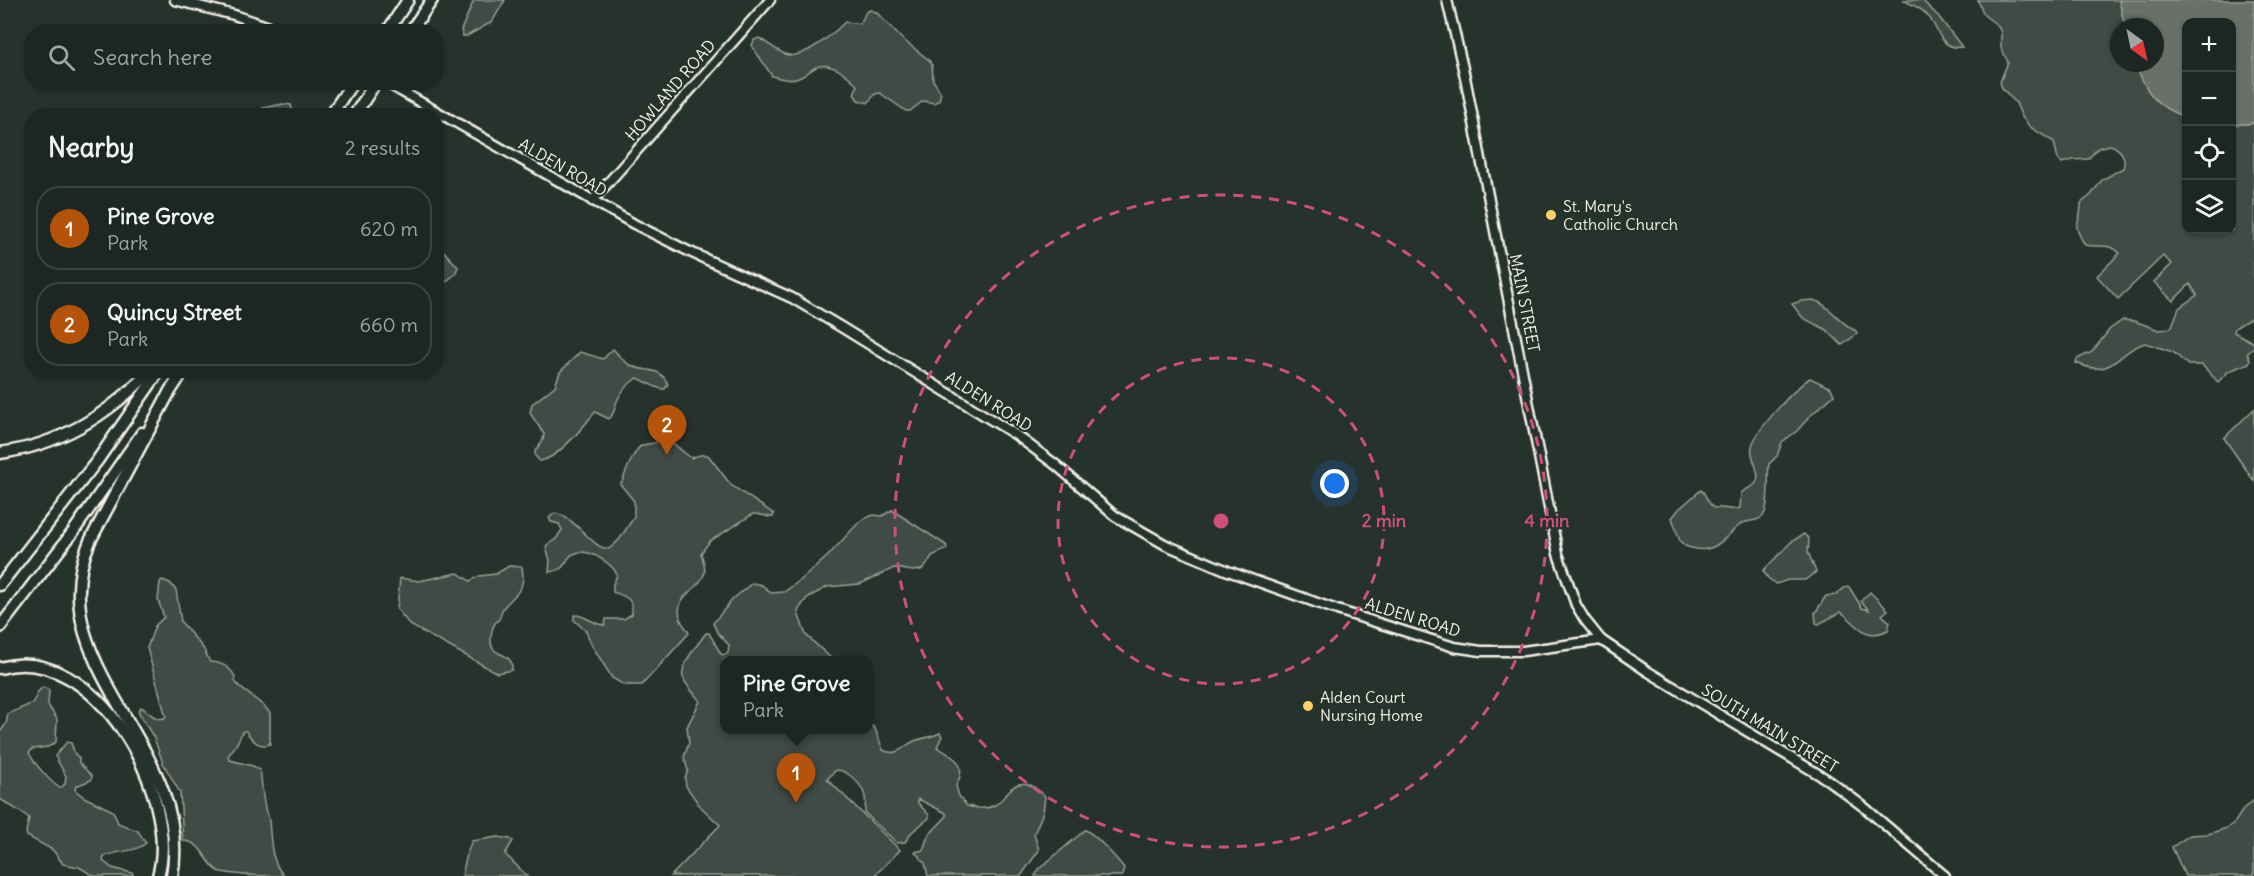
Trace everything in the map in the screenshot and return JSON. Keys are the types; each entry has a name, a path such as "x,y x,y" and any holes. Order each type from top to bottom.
{"highway":[{"path":"392,24 408,0"},
{"path":"416,24 432,0"},
{"path":"335,108 347,90"},
{"path":"359,108 371,90"},
{"path":"0,453 46,442 83,425 123,398 143,378"},
{"path":"0,585 97,460 154,378"},
{"path":"0,627 87,512 179,378"},
{"path":"171,389 90,541 83,562 79,593 82,625 88,645 150,757 161,783 173,835 172,876"},
{"path":"0,668 26,665 53,671 86,691 113,718 137,754 155,798 163,838 158,876"}],"main road":[{"path":"175,0 260,24"},
{"name":"HOWLAND ROAD","path":"592,201 770,0"},
{"name":"MAIN STREET","path":"1447,0 1465,77 1558,554 1579,610"},
{"name":"ALDEN ROAD","path":"398,90 429,108"},
{"name":"ALDEN ROAD","path":"444,116 672,244 792,298 840,326 1016,435 1052,462 1114,516 1142,534 1176,550 1337,610 1454,647 1481,651 1523,651 1601,640"},
{"name":"SOUTH MAIN STREET","path":"1579,610 1601,640 1647,671 1828,780 1864,807 1945,876"}],"shaded area":[{"path":"474,0 505,0 492,22 463,36 461,30"},
{"path":"1903,0 1922,0 1939,17 1962,47 1954,47 1944,42 1926,13"},
{"path":"1978,0 2119,0 2123,18 2110,18 2110,72 2139,72 2154,97 2168,109 2182,115 2182,234 2236,234 2236,125 2254,123 2254,316 2235,328 2234,332 2254,343 2254,347 2247,354 2250,359 2249,363 2229,371 2218,382 2202,365 2188,365 2173,352 2145,343 2107,366 2099,368 2076,363 2077,359 2092,352 2110,329 2123,320 2134,321 2159,330 2168,329 2172,326 2179,308 2197,295 2190,284 2173,301 2154,282 2172,264 2163,256 2118,299 2097,276 2120,253 2107,246 2085,245 2077,226 2081,203 2091,195 2102,180 2123,168 2123,157 2117,148 2110,145 2098,148 2088,159 2062,163 2058,159 2054,142 2030,127 2022,117 2016,103 2002,88 2000,82 2008,62 2001,48 2001,32 1997,25 1984,15"},
{"path":"2119,0 2254,0 2254,123 2236,125 2236,18 2182,18 2182,115 2167,109 2153,98 2139,72 2164,72 2164,18 2123,18"},
{"path":"870,10 876,12 901,38 929,60 932,65 933,80 941,93 939,100 934,103 923,101 910,111 906,111 880,93 875,94 868,103 858,100 854,94 857,86 854,82 839,70 827,66 816,67 798,78 789,80 777,78 772,76 752,46 754,40 759,38 785,54 802,53 818,44 845,22 860,24 866,12"},
{"path":"283,104 291,105 292,108 263,108"},
{"path":"444,252 458,267 455,274 444,283"},
{"path":"1813,300 1819,302 1857,334 1842,345 1827,330 1803,318 1792,304"},
{"path":"613,349 630,365 660,374 668,384 665,389 657,388 637,378 621,394 609,419 595,412 562,448 547,459 540,461 535,456 535,451 543,440 544,434 530,413 532,404 555,386 560,372 580,352 603,359"},
{"path":"1810,378 1831,388 1834,395 1797,431 1782,442 1777,456 1769,464 1767,499 1763,516 1758,520 1741,524 1711,548 1695,549 1685,546 1680,541 1672,518 1701,490 1714,508 1740,508 1741,493 1757,482 1758,477 1751,451 1755,439 1777,409"},
{"path":"2254,409 2254,481 2224,438"},
{"path":"664,438 691,458 708,455 731,485 774,514 770,517 753,514 710,541 701,553 705,568 703,577 680,604 681,619 689,633 642,685 624,685 612,678 591,644 586,631 574,620 574,615 605,625 606,619 624,619 632,614 630,601 613,592 613,584 617,575 615,571 602,559 591,554 581,552 571,555 561,568 549,572 550,560 546,548 562,530 559,524 551,522 549,518 555,513 563,516 596,544 609,549 619,540 634,517 634,501 620,484 630,462 641,446 659,442"},
{"path":"892,510 946,545 947,549 932,556 921,570 894,568 860,584 827,587 807,598 798,613 806,635 829,656 720,656 720,734 873,734 873,727 883,750 893,752 901,750 912,742 940,733 942,736 937,747 958,762 961,772 956,786 959,796 967,806 992,807 1018,784 1030,785 1045,796 1043,812 1034,834 1039,850 1021,876 928,876 925,863 915,852 923,850 928,836 946,817 946,813 918,799 918,803 929,818 912,832 905,842 897,843 865,813 864,792 858,783 850,775 836,770 827,779 900,850 874,876 671,876 720,825 700,806 686,786 685,778 688,771 684,757 689,743 687,727 700,701 683,677 684,666 691,654 706,633 709,633 721,654 728,653 729,645 717,632 713,623 733,599 752,583 762,585 771,593 784,592 827,557 860,521 873,515 882,516"},
{"path":"1804,534 1809,539 1808,552 1816,572 1805,580 1788,580 1776,584 1763,571 1791,542"},
{"path":"509,566 522,567 523,581 519,590 503,608 492,631 491,641 496,651 508,658 512,670 497,673 410,625 397,609 400,578 419,581 458,573 470,581 479,576 496,574"},
{"path":"162,580 170,583 176,590 181,622 203,648 210,662 227,667 234,675 237,684 270,713 270,744 259,744 246,731 243,731 228,756 230,760 260,770 272,850 276,864 284,876 241,875 218,871 195,844 183,841 180,793 163,763 154,738 138,711 141,707 156,718 166,717 147,648 155,626 164,617 158,600"},
{"path":"1849,587 1862,608 1869,610 1861,601 1870,592 1888,610 1882,615 1890,622 1888,630 1873,634 1867,632 1841,612 1819,624 1816,623 1815,613 1826,596 1836,595"},
{"path":"43,687 49,690 48,705 57,719 56,742 48,747 32,749 29,753 43,772 60,788 65,784 66,776 55,756 67,742 71,743 79,758 79,763 92,776 91,780 76,786 75,790 113,811 118,823 138,831 146,843 104,857 103,861 112,868 132,873 134,876 94,876 79,867 63,864 53,850 27,836 29,818 0,799 0,732 6,724 8,714 33,703"},
{"path":"2254,800 2254,876 2185,876 2172,847 2190,835 2208,834 2227,828"},
{"path":"1085,830 1121,864 1124,868 1122,876 1035,876 1039,869"},
{"path":"498,837 513,841 505,854 527,876 462,876 472,841"}],"place":[{"name":"St. Mary's Catholic Church","path":"1551,215"},
{"name":"Quincy Street","path":"667,455"},
{"name":"Alden Court Nursing Home","path":"1308,706"},
{"name":"Pine Grove","path":"796,803"}]}
